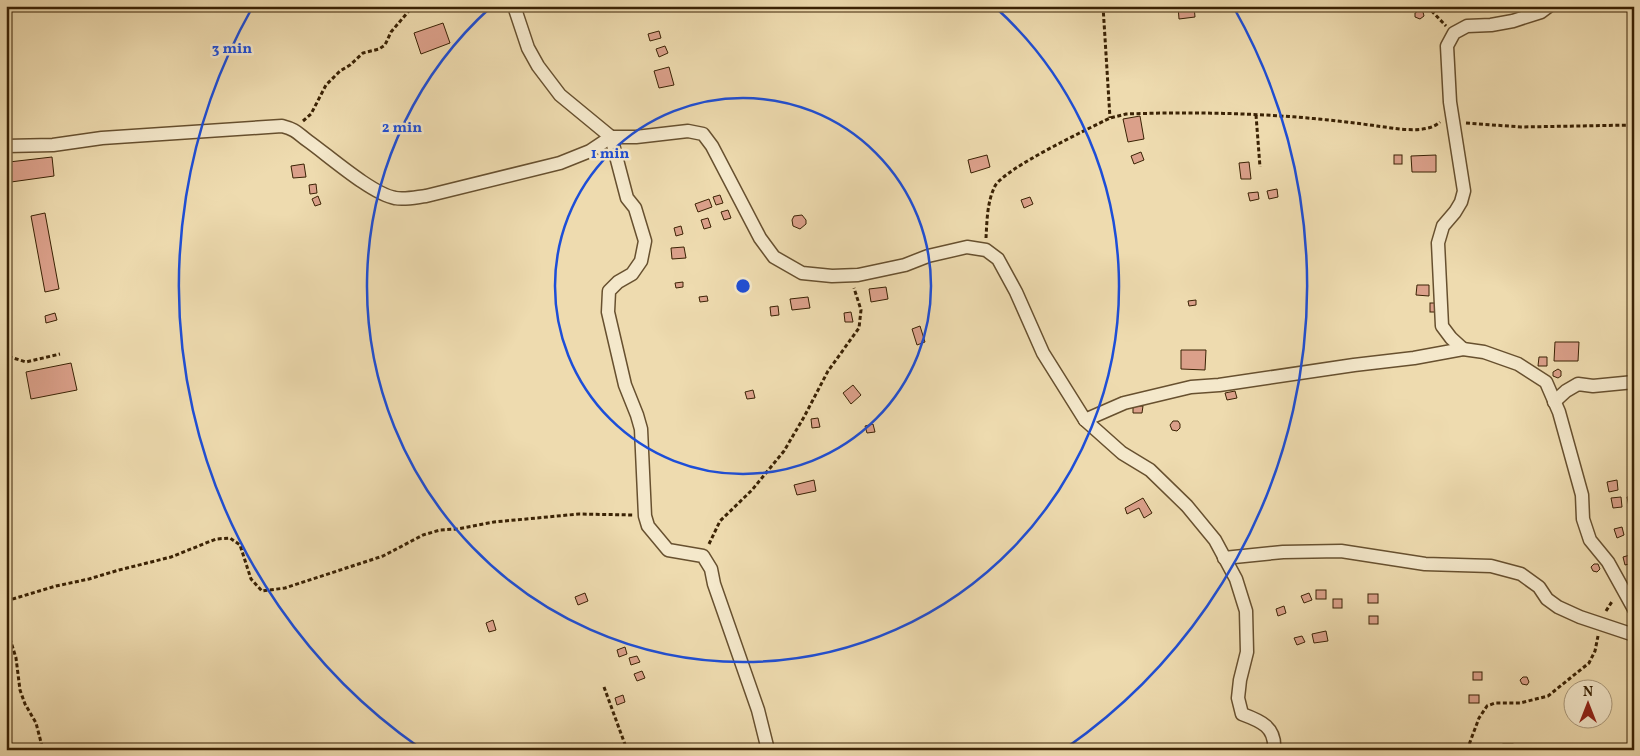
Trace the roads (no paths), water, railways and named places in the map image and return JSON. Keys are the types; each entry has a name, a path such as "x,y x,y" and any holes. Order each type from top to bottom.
{"street":[{"path":"514,6 528,48 538,66 560,95 610,137 627,198 635,208 644,241 641,261 632,274 618,282 610,291 608,312 625,385 638,415 641,429 645,516 648,526 668,550 703,556 711,568 714,584 758,710 768,750"},
{"path":"1463,349 1442,326 1438,243 1442,226 1455,212 1461,202 1464,191 1450,102 1448,46 1454,33 1467,26 1512,21 1540,12 1549,6"},
{"path":"6,146 68,144 102,138 282,126 295,129 306,140 367,185 382,194 396,198 426,196 560,163 590,151 610,137 636,137 688,131 702,134 712,146 760,238 774,257 802,273 832,276 858,275 905,265 928,256 967,247 986,250 998,260 1016,292 1043,354 1085,420 1122,453 1150,470 1187,506 1215,540 1236,579 1246,611 1247,652 1238,698 1242,714 1255,719 1270,729 1274,750"},
{"path":"1085,420 1124,403 1191,387 1219,385 1414,358 1463,349 1484,352 1518,364 1546,382 1559,412 1582,495 1583,520 1590,540 1608,562 1634,609"},
{"path":"1554,402 1566,391 1578,384 1593,386 1634,382"},
{"path":"1224,558 1283,552 1341,551 1425,564 1491,566 1521,574 1539,587 1546,599 1558,607 1580,617 1634,635"}]}
